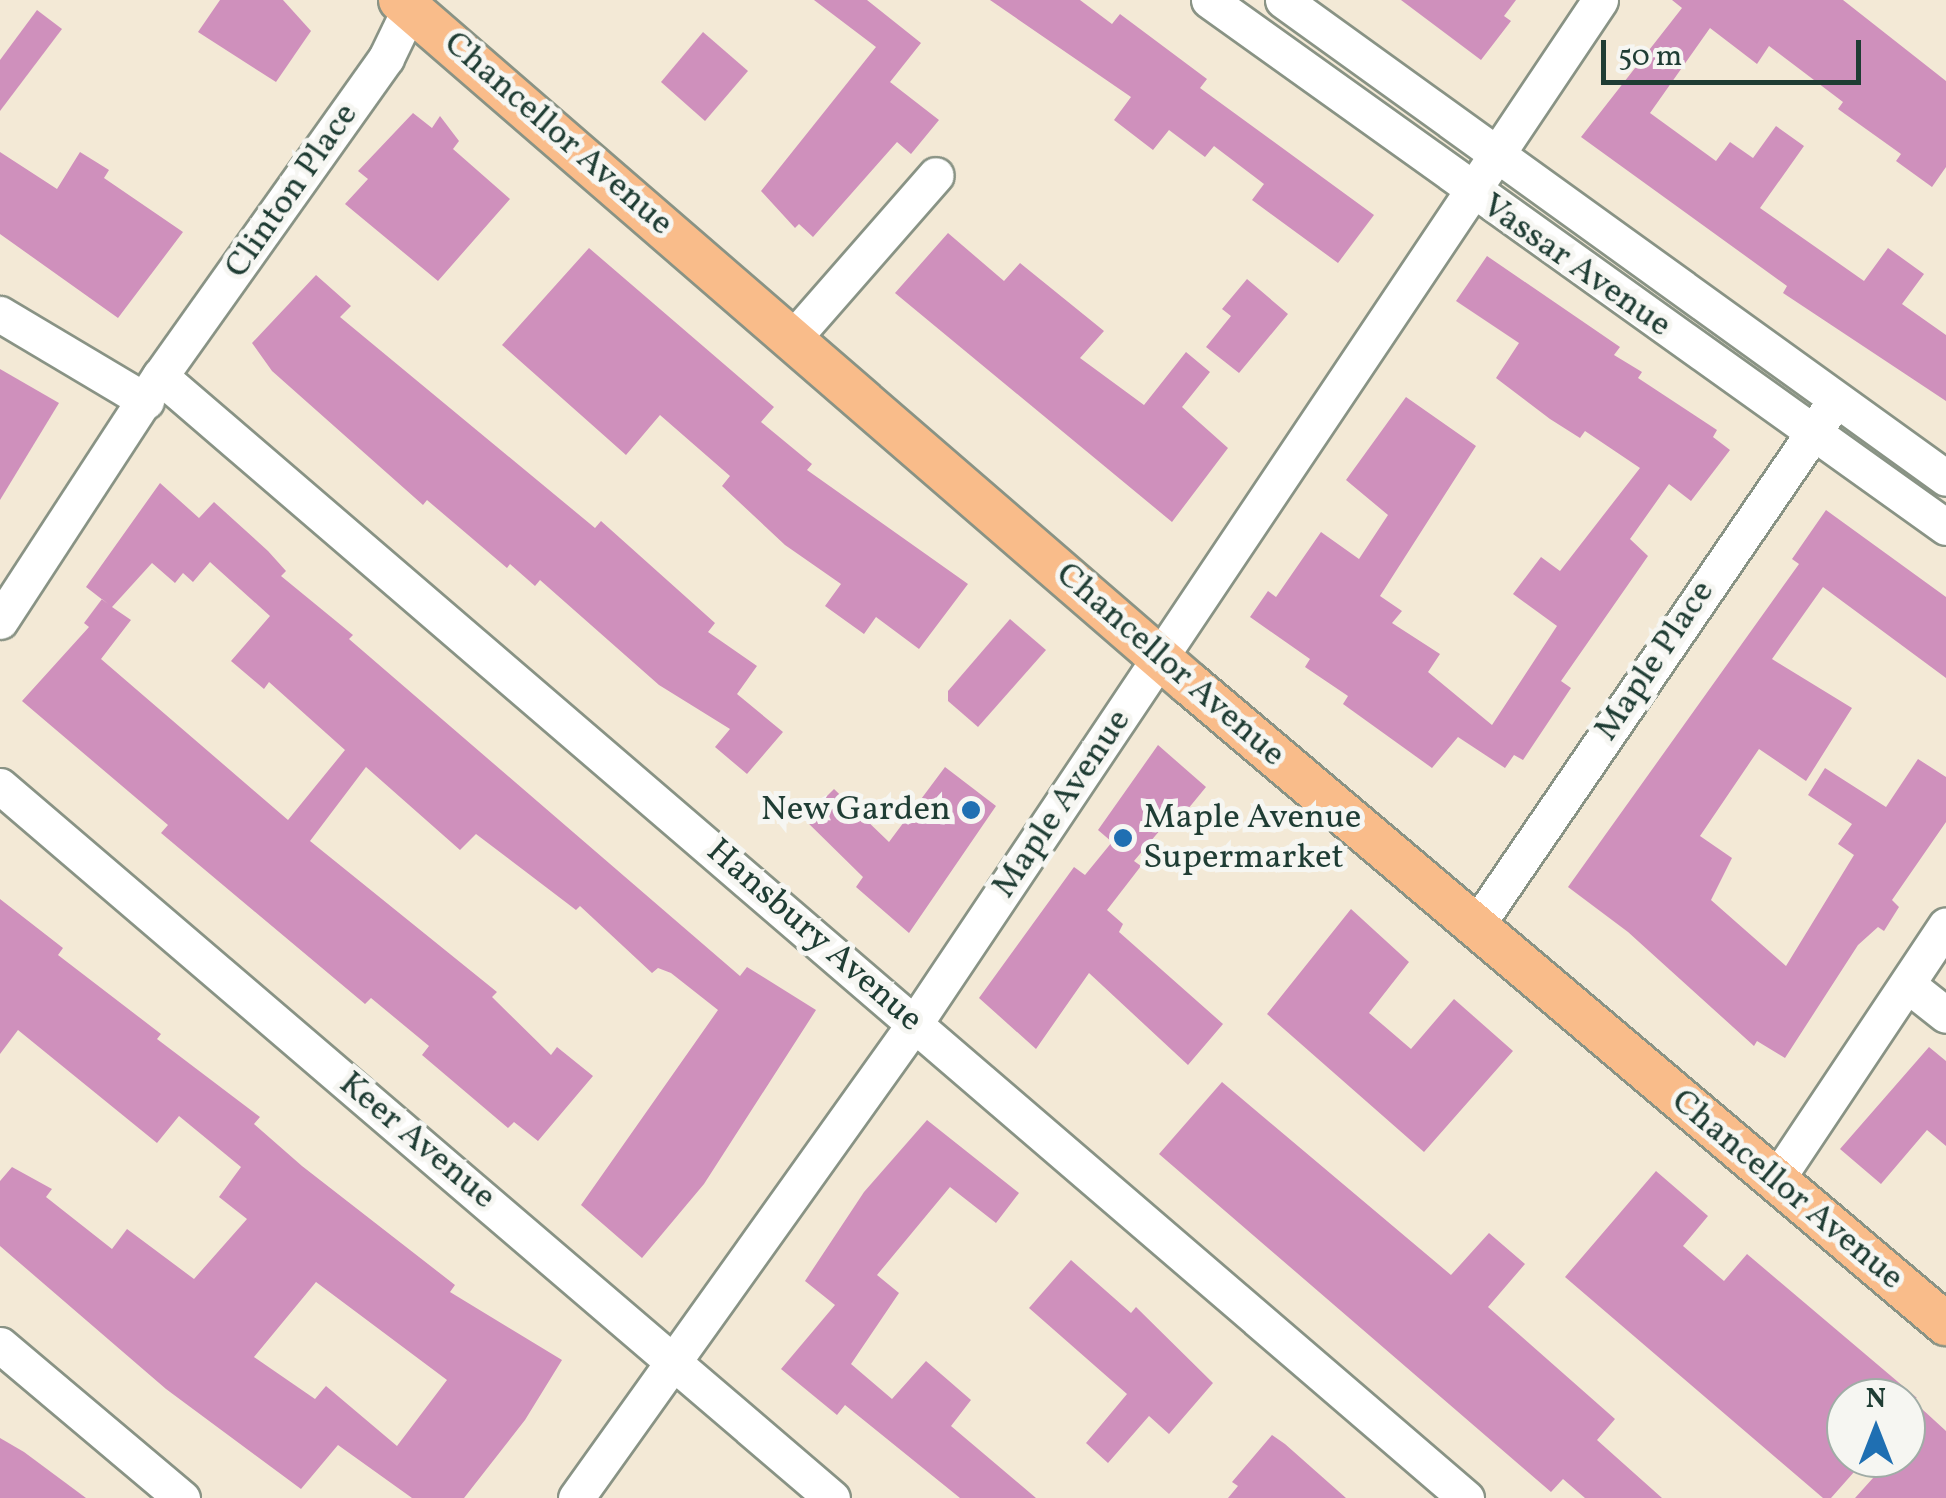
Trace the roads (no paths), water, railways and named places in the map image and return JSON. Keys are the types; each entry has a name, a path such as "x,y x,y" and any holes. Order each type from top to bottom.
{"main road":[{"name":"Chancellor Avenue","path":"408,2 1159,658 1946,1324"}],"street":[{"name":"Vassar Avenue","path":"1209,0 1470,192 1811,428 1946,527"},
{"name":"Vassar Avenue","path":"1283,0 1946,478"},
{"name":"Maple Avenue","path":"576,1498 915,1022 1600,0"},
{"name":"Clinton Place","path":"0,621 153,389 386,58 408,2"},
{"path":"794,337 936,175"},
{"name":"Hansbury Avenue","path":"0,314 153,389 915,1022 1466,1498"},
{"name":"Maple Place","path":"1476,926 1811,428 1839,399"},
{"name":"Keer Avenue","path":"0,786 832,1498"},
{"path":"1776,1180 1946,925"},
{"path":"1908,985 1946,1015"},
{"path":"0,1345 182,1498"}],"place":[{"name":"New Garden","path":"971,810"},
{"name":"Maple Avenue Supermarket","path":"1123,838"}]}
